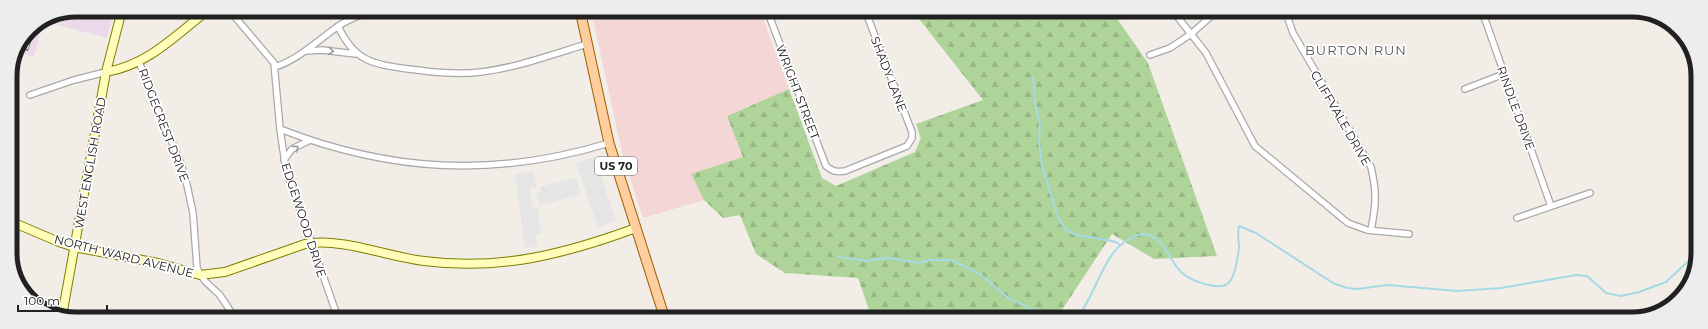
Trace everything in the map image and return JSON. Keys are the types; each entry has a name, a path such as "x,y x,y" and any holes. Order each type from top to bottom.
{"main road":[{"name":"US 70","path":"581,17 609,143 663,312"}],"street":[{"name":"WEST ENGLISH ROAD","path":"63,310 106,72 120,17"},
{"path":"30,95 74,80 117,70 139,62 161,49 200,17"},
{"path":"235,17 274,63 275,67 306,51 338,26 358,17"},
{"name":"WRIGHT STREET","path":"770,17 826,166 832,171 845,171 907,146 912,138"},
{"name":"SHADY LANE","path":"868,17 912,132 912,138"},
{"path":"1178,17 1206,53 1255,146 1348,224 1371,230 1408,234"},
{"path":"1150,56 1170,48 1191,34 1210,17"},
{"name":"CLIFFVALE DRIVE","path":"1287,17 1293,33 1371,168 1376,187 1376,206 1371,230"},
{"name":"RINDLE DRIVE","path":"1484,17 1551,206"},
{"path":"338,26 344,40 356,54"},
{"path":"306,51 356,54 381,64 461,74 511,66 587,44"},
{"name":"RIDGECREST DRIVE","path":"139,62 181,164 193,213 197,268 200,275"},
{"name":"EDGEWOOD DRIVE","path":"275,67 280,129 286,170 336,312"},
{"path":"1465,89 1504,74"},
{"path":"280,129 345,151 381,159 424,165 492,166 562,156 609,143"},
{"path":"284,160 292,149 310,140"},
{"path":"1517,218 1590,193"},
{"name":"NORTH WARD AVENUE","path":"17,224 74,247 158,263 200,275 225,272 312,243 351,247 425,262 467,265 516,262 590,245 636,228"},
{"path":"200,275 220,296 231,312"}],"shaded area":[{"path":"112,17 107,38 50,23 64,18"},
{"path":"593,17 763,17 789,89 727,116 744,157 691,174 704,200 643,218 622,152"},
{"path":"42,28 34,57 24,54 27,43 34,34"},
{"path":"594,157 616,221 598,227 576,163"},
{"path":"534,171 536,187 530,188 533,209 538,209 541,234 536,235 537,247 525,248 515,174"},
{"path":"576,177 581,194 540,206 536,193 542,192 540,187"}],"green space":[{"path":"918,17 1116,17 1148,63 1217,256 1154,259 1112,234 1061,312 870,312 858,278 785,273 756,254 740,215 723,218 704,200 691,174 743,157 727,116 789,89 822,178 836,186 915,152 921,138 916,124 983,100"}],"waterway":[{"path":"1033,76 1035,103 1040,124 1039,141 1042,166 1058,217 1065,229 1076,235 1116,242 1120,245"},
{"path":"1081,312 1089,300 1105,266 1118,247 1126,241 1143,234 1155,238 1163,246 1182,273 1207,285 1215,286 1227,284 1233,276 1239,251 1239,226 1256,233 1333,283 1347,288 1357,289 1388,285 1457,291 1501,288 1576,275 1587,276 1606,293 1621,296 1639,292 1666,282 1690,259"},
{"path":"838,257 867,261 888,258 919,263 930,260 952,260 980,274 1007,297 1029,308 1041,312"}],"railway":[{"path":"27,49 30,40"}],"district":[{"name":"BURTON RUN","path":"1356,50"}]}
